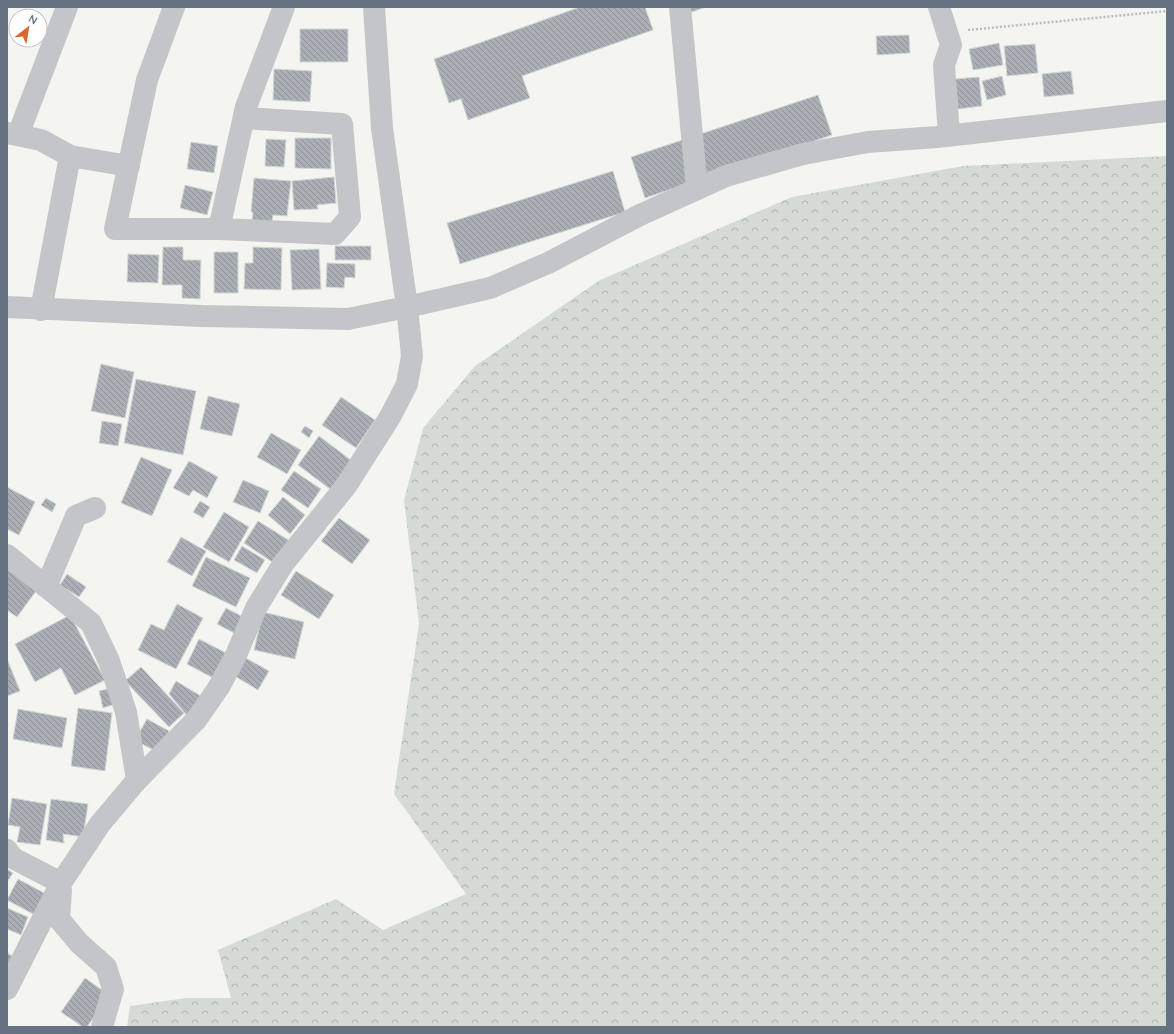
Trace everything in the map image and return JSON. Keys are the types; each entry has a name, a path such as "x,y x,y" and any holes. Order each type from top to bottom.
{"street":[{"path":"67,7 12,134 41,140 70,156 128,166"},
{"path":"174,7 147,80 115,229 219,229 334,234 350,217 342,124 244,118"},
{"path":"219,229 246,107 284,7"},
{"path":"7,989 61,883 100,824 137,780 196,720 219,687 236,655 256,608 283,564 346,486 390,417 407,384 412,356 407,307 382,128 374,7"},
{"path":"680,7 698,189"},
{"path":"939,7 951,46 944,65 949,135"},
{"path":"7,308 202,316 348,318 407,307 490,288 548,263 640,215 726,176 803,154 868,142 949,135 1167,111"},
{"path":"41,310 70,156"},
{"path":"46,587 76,516 95,508"},
{"path":"7,555 91,622 109,661 126,712 137,780"},
{"path":"7,850 13,858 61,883"},
{"path":"61,883 59,919 79,943 106,967 113,989 102,1027"}],"path":[{"path":"947,32 1167,11"}],"green space":[{"path":"1167,156 1167,1027 127,1027 130,1006 186,998 231,998 218,950 336,899 383,930 466,894 394,794 419,624 404,500 423,428 475,366 600,280 792,197 963,166"}],"building":[{"path":"580,7 645,7 653,30 522,76 530,98 468,120 461,99 449,103 434,59"},
{"path":"683,7 706,7 686,14"},
{"path":"300,29 348,29 348,62 300,62"},
{"path":"909,35 910,53 877,55 876,36"},
{"path":"999,43 1003,65 973,70 969,49"},
{"path":"1035,44 1038,73 1007,76 1004,46"},
{"path":"274,69 312,71 310,102 273,100"},
{"path":"1071,71 1074,94 1044,97 1042,74"},
{"path":"1002,76 1006,95 987,100 982,81"},
{"path":"979,77 982,106 958,109 955,79"},
{"path":"818,95 832,135 645,198 631,157"},
{"path":"295,138 331,138 331,169 295,168"},
{"path":"266,139 286,140 284,167 265,166"},
{"path":"191,142 218,146 214,173 187,169"},
{"path":"613,171 625,212 460,264 447,223"},
{"path":"334,177 336,203 317,205 318,209 294,210 292,181"},
{"path":"254,178 291,181 287,216 273,215 272,222 252,220 253,212 251,212"},
{"path":"185,185 213,192 207,215 180,208"},
{"path":"335,246 371,246 371,260 335,260"},
{"path":"163,247 183,247 183,260 201,260 200,299 182,298 182,285 162,285"},
{"path":"253,247 282,248 281,290 244,289 245,263 253,263"},
{"path":"319,249 321,289 292,290 290,250"},
{"path":"214,252 238,252 238,293 214,293"},
{"path":"128,254 159,255 158,283 127,282"},
{"path":"327,263 355,264 355,278 345,277 344,288 326,287"},
{"path":"101,364 134,372 125,418 91,411"},
{"path":"136,379 196,391 183,455 124,443"},
{"path":"208,396 240,404 232,436 200,429"},
{"path":"341,397 375,420 356,448 322,425"},
{"path":"102,421 122,424 118,446 99,443"},
{"path":"305,426 313,431 309,438 301,432"},
{"path":"271,433 301,450 287,474 257,457"},
{"path":"319,436 352,461 330,489 298,465"},
{"path":"141,457 172,470 152,516 121,503"},
{"path":"189,461 218,477 207,498 193,490 189,496 173,488"},
{"path":"294,471 321,489 308,508 281,490"},
{"path":"243,480 269,491 260,513 233,502"},
{"path":"7,487 35,502 19,535 7,529"},
{"path":"283,497 305,515 290,534 268,515"},
{"path":"46,498 56,504 52,512 41,505"},
{"path":"200,501 210,507 203,518 193,512"},
{"path":"224,512 249,527 229,562 203,547"},
{"path":"339,518 370,540 352,564 321,541"},
{"path":"258,521 290,541 275,564 244,543"},
{"path":"181,537 206,551 192,576 167,562"},
{"path":"242,546 265,560 257,573 234,560"},
{"path":"206,557 250,578 236,607 192,586"},
{"path":"7,569 36,591 17,617 7,610"},
{"path":"296,571 334,595 319,619 281,595"},
{"path":"67,574 86,587 79,597 60,585"},
{"path":"177,604 203,618 176,669 138,650 151,624 164,630"},
{"path":"226,608 245,618 236,634 217,624"},
{"path":"263,612 304,622 295,659 254,650"},
{"path":"70,615 105,680 75,695 61,668 35,682 15,644"},
{"path":"199,639 228,654 215,679 187,664"},
{"path":"244,657 269,671 258,690 233,675"},
{"path":"7,659 20,691 7,696"},
{"path":"141,667 184,713 169,727 125,681"},
{"path":"176,681 204,698 189,718 169,694"},
{"path":"111,688 115,704 103,708 99,691"},
{"path":"78,708 112,713 105,771 71,766"},
{"path":"18,709 67,718 62,748 13,739"},
{"path":"147,719 169,731 157,752 135,740"},
{"path":"12,798 47,804 40,845 17,842 20,827 8,825"},
{"path":"51,799 88,804 83,837 63,834 64,843 46,840"},
{"path":"7,869 13,873 7,882"},
{"path":"18,879 46,894 35,915 7,900"},
{"path":"7,908 28,917 21,935 7,929"},
{"path":"7,953 14,957 7,971"},
{"path":"85,978 109,995 87,1027 83,1027 61,1012"}]}
